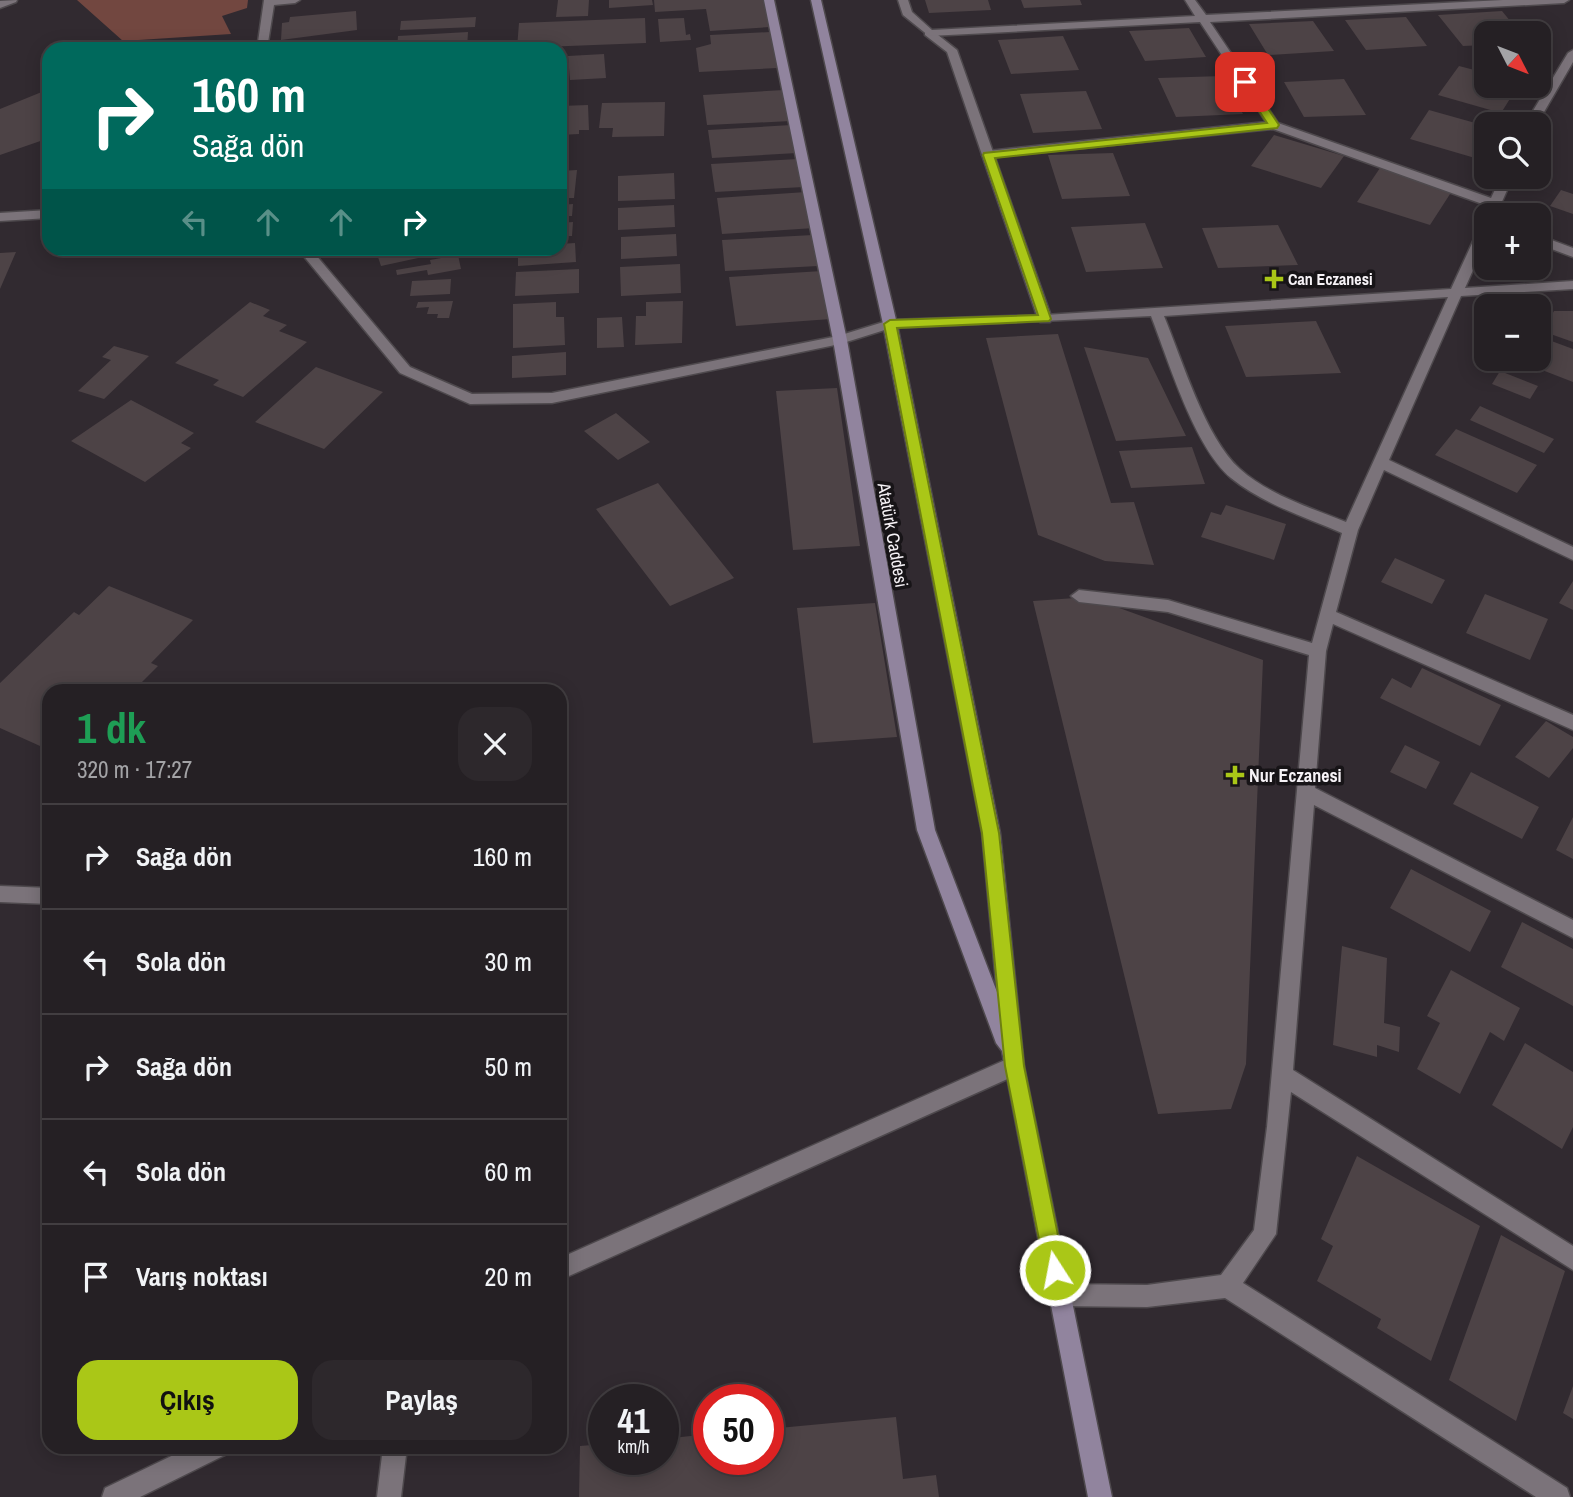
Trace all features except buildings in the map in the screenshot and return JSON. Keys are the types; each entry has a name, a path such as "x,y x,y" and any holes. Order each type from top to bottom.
{"main road":[{"name":"Atatürk Caddesi","path":"769,0 839,340 926,830 1014,1066"},
{"path":"816,0 890,324 990,833 1014,1066 1100,1497"}],"street":[{"path":"0,5 12,0"},
{"path":"263,42 269,1 295,0"},
{"path":"903,0 907,13 952,50 1045,319"},
{"path":"1190,0 1274,125"},
{"path":"929,33 1563,0"},
{"path":"1538,112 1573,53"},
{"path":"988,155 1274,125 1475,203"},
{"path":"0,217 42,214"},
{"path":"1551,244 1573,253"},
{"path":"1227,1286 1265,1234 1282,1075 1318,651 1350,530 1474,252"},
{"path":"310,256 405,370 470,399 552,398 839,340 890,324 1045,319 1573,285"},
{"path":"1156,311 1203,422 1227,465 1267,494 1350,530"},
{"path":"1380,462 1573,554"},
{"path":"1079,596 1168,606 1318,651"},
{"path":"1328,615 1573,723"},
{"path":"1306,792 1573,929"},
{"path":"0,894 42,896"},
{"path":"567,1266 1014,1066"},
{"path":"1282,1075 1573,1259"},
{"path":"1060,1295 1147,1296 1227,1286 1559,1497"},
{"path":"114,1497 203,1454"},
{"path":"389,1497 394,1454"}],"shaded area":[{"path":"77,0 248,0 247,8 222,16 231,34 123,41"}],"place":[{"name":"Can Eczanesi","path":"1274,279"},
{"name":"Nur Eczanesi","path":"1235,775"}],"route":[{"path":"1055,1270 1014,1066 990,833 890,324 1045,319 988,155 1274,125 1245,82"}]}
